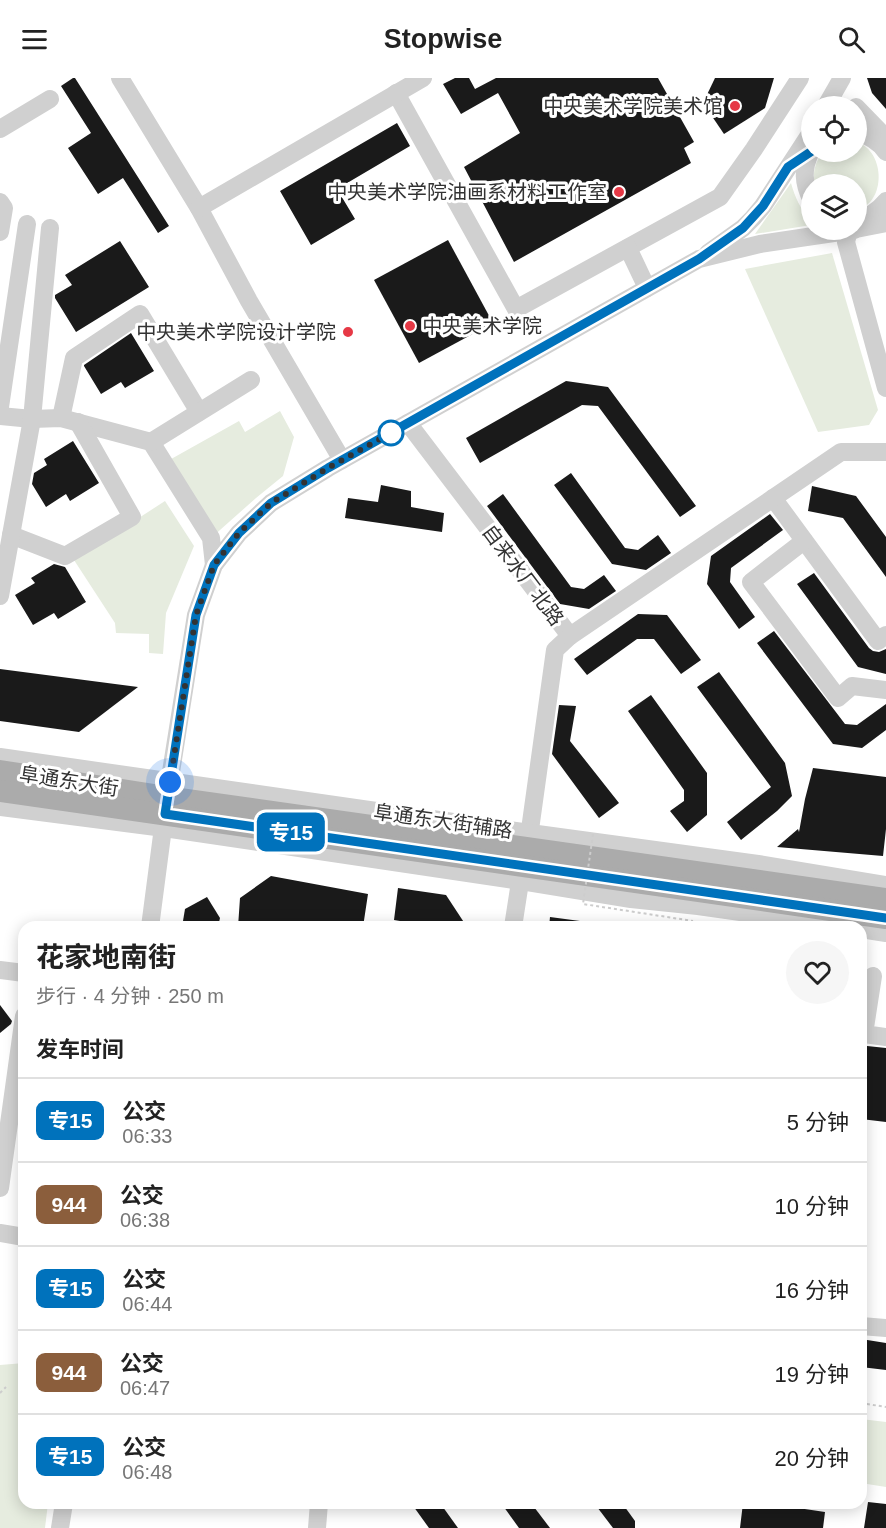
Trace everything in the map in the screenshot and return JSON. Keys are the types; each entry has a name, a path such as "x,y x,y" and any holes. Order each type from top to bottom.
{"main road":[{"name":"阜通东大街","path":"0,771 167,805 525,857 886,918"},
{"name":"阜通东大街","path":"0,791 167,805"},
{"name":"阜通东大街","path":"525,857 886,900"}],"street":[{"path":"120,78 199,208 249,300 342,460"},
{"path":"199,208 423,78"},
{"path":"396,93 516,309 720,196 800,78"},
{"path":"832,96 844,78"},
{"path":"844,78 849,96"},
{"path":"0,129 50,99"},
{"path":"867,122 883,145"},
{"path":"867,136 883,145"},
{"path":"151,921 196,615 214,565 239,533 271,503 342,460 699,259 743,228 753,218 801,148"},
{"path":"788,167 801,158"},
{"path":"867,217 878,211 886,201"},
{"path":"0,202 4,208 0,232"},
{"path":"0,407 27,224"},
{"path":"0,596 32,419 50,228"},
{"path":"699,259 801,237"},
{"path":"848,240 846,242 886,388"},
{"path":"628,248 647,288"},
{"path":"11,535 65,556 132,517 69,420 74,358 140,315 199,412"},
{"path":"151,442 250,380"},
{"path":"0,416 69,420 151,442 211,538 214,565"},
{"name":"自来水厂北路","path":"408,423 570,636 555,650 514,921"},
{"path":"570,636 841,452 886,452"},
{"path":"773,498 878,641 886,635"},
{"path":"804,541 751,582 837,698 852,686 886,690"},
{"name":"阜通东大街辅路","path":"0,757 167,805 525,857 758,864 886,885"},
{"name":"阜通东大街辅路","path":"0,807 167,805"},
{"name":"阜通东大街辅路","path":"525,857 631,898 802,921"},
{"path":"867,930 886,933"},
{"path":"0,970 18,972"},
{"path":"867,1017 874,976"},
{"path":"867,1034 886,1037"},
{"path":"0,1188 18,1059"},
{"path":"0,1233 18,1236"},
{"path":"867,1326 886,1328"},
{"path":"60,1528 63,1509"},
{"path":"317,1528 319,1509"}],"path":[{"path":"593,834 583,904 693,921"},
{"path":"0,1393 6,1387"},
{"path":"867,1404 886,1407"}],"shaded area":[{"path":"867,148 873,156 879,177 873,198 867,205 867,174 814,174 816,163 867,162"},
{"path":"791,183 801,208 801,227 755,234"},
{"path":"832,253 878,410 869,425 818,432 745,269"},
{"path":"280,411 294,437 283,476 211,538 164,463 239,421 245,432"},
{"path":"165,501 194,546 166,613 163,654 149,653 149,634 116,633 115,623 74,560"},
{"path":"18,1364 18,1509 47,1509 45,1528 0,1528 0,1365"},
{"path":"867,1420 886,1422 886,1487 867,1484"}],"building":[{"path":"73,78 169,226 158,233 123,178 98,194 68,148 91,133 61,86"},
{"name":"中央美术学院","path":"455,78 469,78 475,89 496,78 658,78 694,142 684,148 691,163 514,262 464,167 520,133 498,93 461,114 443,84"},
{"name":"中央美术学院美术馆","path":"715,78 774,78 765,108 724,134 703,103"},
{"path":"867,78 886,78 886,109 872,93"},
{"path":"397,123 410,146 337,189 355,219 311,245 280,191"},
{"path":"448,240 493,323 419,363 374,280"},
{"path":"120,241 149,287 76,332 55,295 72,285 65,275"},
{"path":"131,333 154,371 125,388 121,382 101,394 84,365"},
{"path":"566,381 608,387 696,506 680,517 598,406 582,405 480,463 466,438"},
{"path":"73,441 99,483 70,501 66,494 46,507 32,484 34,473 47,465 44,459"},
{"path":"571,473 625,548 638,550 658,535 671,553 646,570 612,564 554,485"},
{"path":"381,485 411,491 411,507 444,513 442,532 345,518 348,498 378,502"},
{"path":"812,486 856,496 886,537 886,577 843,518 808,511"},
{"path":"503,494 571,587 584,589 604,575 616,591 589,609 560,604 487,506"},
{"path":"770,514 783,530 731,568 730,582 755,617 739,629 707,584 711,556"},
{"path":"54,564 65,567 86,602 58,619 54,613 33,625 15,595 35,583 31,578"},
{"path":"814,573 869,648 879,652 886,649 886,674 858,667 797,584"},
{"path":"638,614 667,615 701,660 681,674 654,639 637,639 587,675 574,659"},
{"path":"774,631 845,724 857,725 886,704 886,730 862,748 833,744 757,643"},
{"path":"0,669 138,687 79,732 0,721"},
{"path":"719,672 785,763 792,796 741,840 727,822 771,787 697,687"},
{"path":"651,695 707,773 707,815 687,832 670,811 684,801 684,790 628,711"},
{"path":"559,705 576,706 570,741 619,803 599,818 552,754"},
{"path":"813,768 886,777 886,829 883,856 777,847 798,829 799,832"},
{"path":"271,876 368,894 364,921 238,921 240,898"},
{"path":"398,888 446,895 463,921 400,921 394,920"},
{"path":"207,897 220,918 219,921 183,921 185,909"},
{"path":"550,917 580,921 550,921"},
{"path":"0,1005 12,1021 0,1033"},
{"path":"867,1046 886,1048 886,1122 867,1120"},
{"path":"867,1340 886,1343 886,1370 867,1368"},
{"path":"868,1502 886,1504 886,1528 864,1528"},
{"path":"415,1509 444,1509 458,1528 429,1528"},
{"path":"505,1509 536,1509 550,1528 519,1528"},
{"path":"599,1509 626,1509 635,1521 635,1528 613,1528"},
{"path":"742,1509 805,1509 825,1512 823,1528 740,1528"}],"bus line":[{"name":"专15","path":"801,158 788,167 763,206 743,228 699,259 328,468 271,503 239,533 214,565 196,615 165,814 886,918"}],"place":[{"name":"中央美术学院美术馆","path":"735,106"},
{"name":"中央美术学院油画系材料工作室","path":"619,192"},
{"name":"中央美术学院","path":"410,326"},
{"name":"中央美术学院设计学院","path":"348,332"}],"route":[{"path":"170,782 196,615 214,565 239,533 271,503 391,433"}]}
